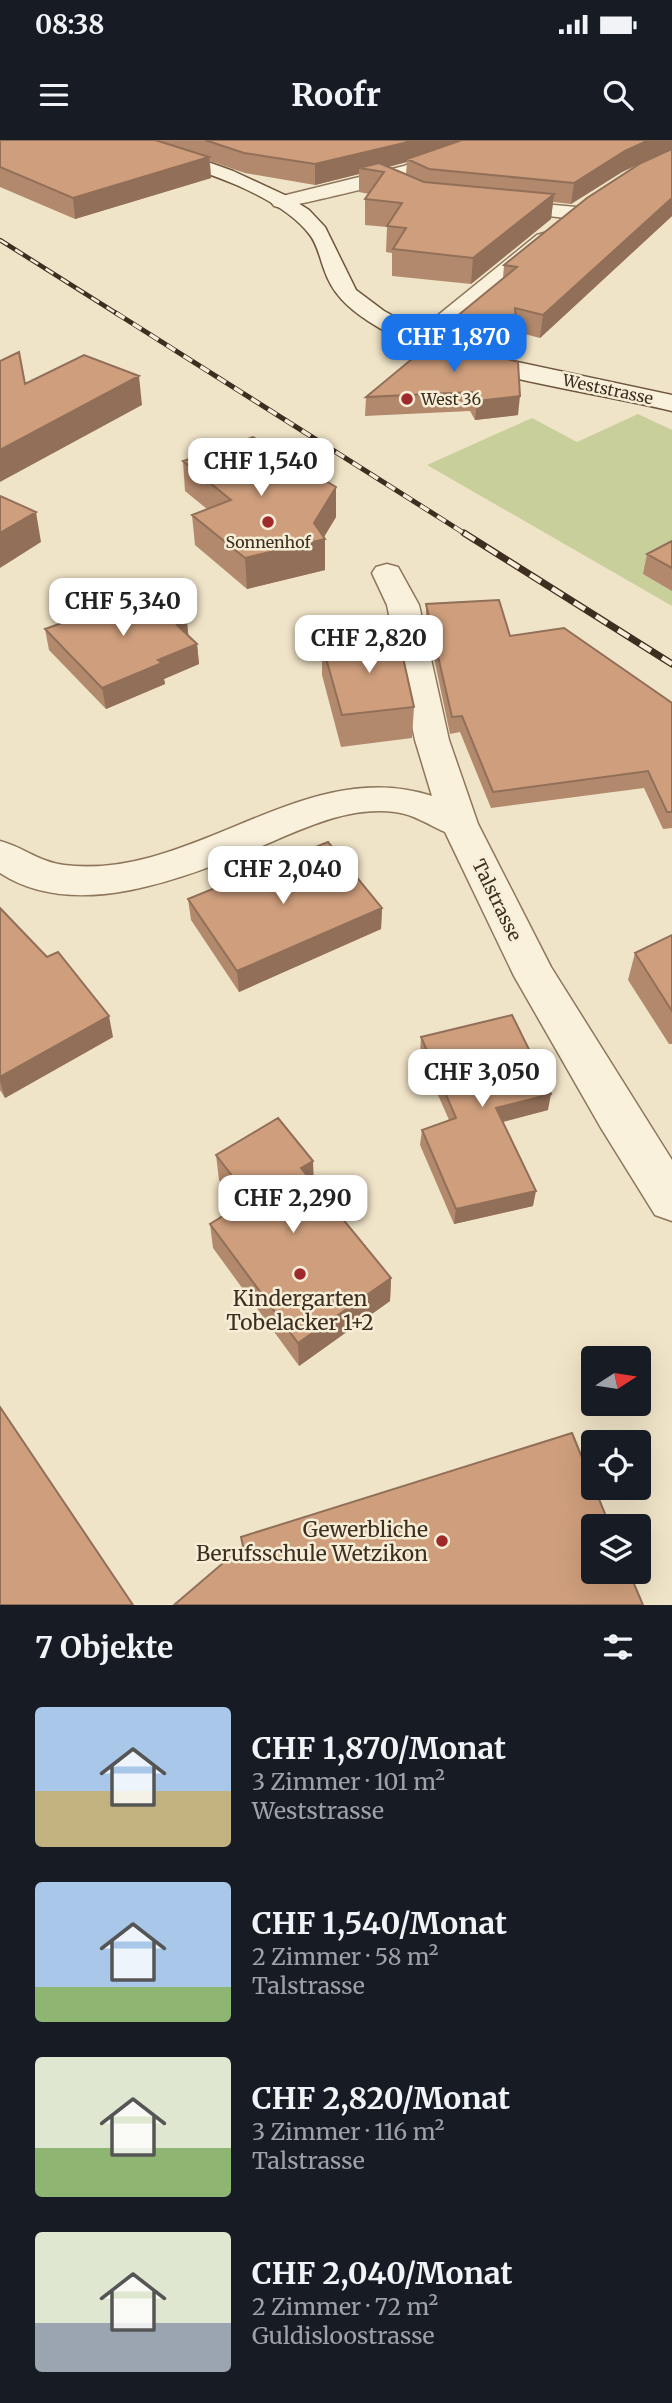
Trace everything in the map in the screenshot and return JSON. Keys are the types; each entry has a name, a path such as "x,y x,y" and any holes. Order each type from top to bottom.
{"street":[{"name":"Weststrasse","path":"121,140 229,176 281,202 317,230 329,250 342,288 380,318 405,333 493,364 672,403"},
{"path":"281,202 382,179 435,162 486,140"},
{"path":"382,179 411,193"},
{"path":"405,333 445,321 582,209 474,204"},
{"name":"Talstrasse","path":"387,573 403,606 432,740 459,824 535,976 617,1115 672,1200"},
{"path":"0,854 30,873 93,880 124,878 157,869 331,804 371,799 412,802 459,824"}],"green space":[{"path":"638,414 672,430 672,606 427,465 532,418 577,442"}],"building":[{"path":"0,140 155,140 209,157 73,198 0,167"},
{"path":"205,140 412,140 315,164 244,153"},
{"path":"462,140 649,140 625,151 574,183 429,169 407,159"},
{"path":"672,149 672,198 543,315 515,308 517,335 456,317 517,267 504,265 587,198 641,163"},
{"path":"379,163 424,182 554,194 473,258 393,249 406,228 387,226 402,203 365,199 384,172 359,168"},
{"path":"436,339 518,362 520,396 477,401 472,392 366,397"},
{"path":"19,352 25,384 84,355 139,376 0,450 0,361"},
{"name":"Sonnenhof","path":"253,437 336,487 314,523 325,539 245,558 192,515 231,500 183,461"},
{"path":"0,496 36,512 0,533"},
{"path":"672,541 672,568 647,554"},
{"path":"154,591 187,621 177,625 197,644 158,660 162,663 102,688 45,629"},
{"path":"499,600 510,636 564,628 672,703 672,812 667,812 648,771 493,792 462,716 452,717 426,604"},
{"path":"398,635 414,707 342,715 322,644"},
{"path":"328,842 382,908 237,971 188,899"},
{"path":"0,908 47,957 58,952 109,1016 0,1077"},
{"path":"672,935 672,1011 635,953"},
{"path":"512,1015 551,1094 496,1108 536,1191 456,1209 422,1130 456,1118 421,1037"},
{"name":"Kindergarten Tobelacker 1+2","path":"278,1118 313,1161 301,1168 391,1278 298,1343 210,1224 250,1199 216,1155"},
{"path":"0,1407 133,1605 0,1605"},
{"name":"Gewerbliche Berufsschule Wetzikon","path":"572,1433 581,1455 581,1500 599,1500 605,1514 581,1514 581,1584 634,1584 643,1605 174,1605 243,1546 241,1537"}],"railway":[{"path":"0,240 119,315"},
{"path":"116,313 467,535"},
{"path":"464,533 672,664"}],"place":[{"name":"West 36","path":"407,399"},
{"name":"Sonnenhof","path":"268,522"},
{"name":"Kindergarten Tobelacker 1+2","path":"300,1274"},
{"name":"Gewerbliche Berufsschule Wetzikon","path":"442,1541"}]}
